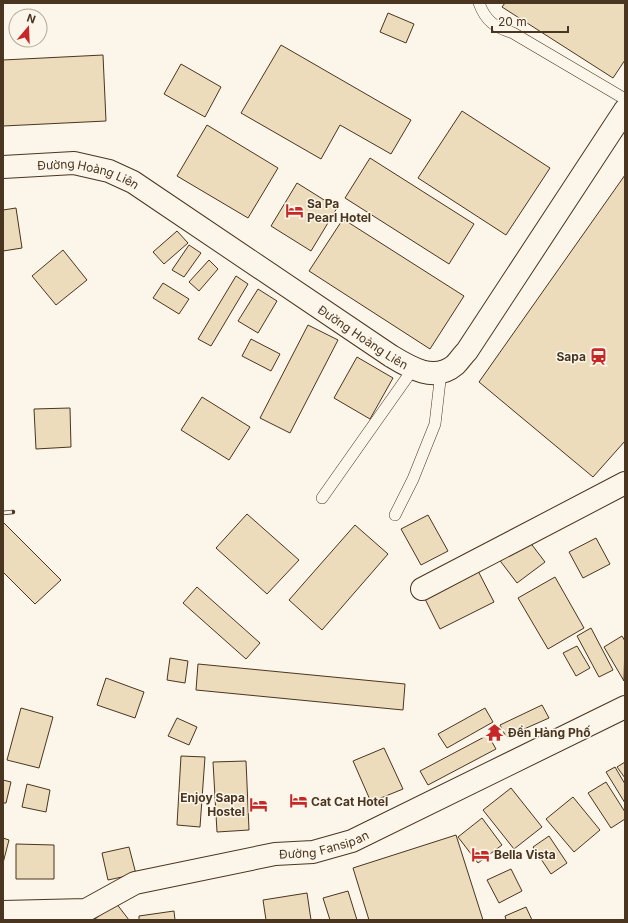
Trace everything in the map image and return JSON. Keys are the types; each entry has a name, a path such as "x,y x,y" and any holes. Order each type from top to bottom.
{"street":[{"path":"441,372 454,366 467,351 625,110"},
{"name":"Đường Hoàng Liên","path":"3,167 74,163 109,171 133,182 391,356 413,369 428,373 441,372"},
{"path":"422,589 625,482"},
{"name":"Đường Fansipan","path":"3,912 86,910 135,883 275,854 313,852 352,841 625,707"}],"lane":[{"path":"479,3 487,17 496,27 513,33 625,99"},
{"path":"322,498 413,369"},
{"path":"395,514 413,479 435,424 441,372"}],"building":[{"path":"505,3 625,3 625,60 613,78 502,7"},
{"path":"388,13 414,24 406,43 380,32"},
{"path":"281,45 411,120 391,154 340,125 321,159 241,113"},
{"path":"103,55 106,121 3,126 3,60"},
{"path":"181,64 221,87 205,117 164,94"},
{"path":"462,111 550,168 506,235 418,178"},
{"path":"207,125 278,168 248,218 177,176"},
{"path":"370,158 474,224 449,264 345,198"},
{"path":"625,175 625,441 593,477 479,382"},
{"path":"297,183 337,208 311,251 271,226"},
{"path":"16,208 22,248 3,251 3,210"},
{"path":"343,219 464,296 430,349 309,271"},
{"path":"177,231 188,243 164,264 153,252"},
{"path":"189,245 201,253 184,277 172,270"},
{"path":"63,250 87,280 56,305 32,276"},
{"path":"209,260 218,269 199,291 189,282"},
{"path":"236,276 248,284 211,346 198,339"},
{"path":"163,283 189,299 179,314 153,298"},
{"path":"258,289 277,301 258,333 238,321"},
{"path":"308,325 338,340 290,433 260,418"},
{"path":"251,339 280,354 271,371 242,356"},
{"path":"357,357 393,378 370,419 334,398"},
{"path":"202,397 250,427 229,460 181,430"},
{"path":"70,408 71,447 36,449 34,409"},
{"path":"247,514 299,560 267,594 216,548"},
{"path":"428,515 448,551 421,565 401,529"},
{"path":"3,522 61,580 35,604 3,572"},
{"path":"355,525 388,554 322,630 289,600"},
{"path":"526,537 545,562 517,583 498,558"},
{"path":"596,538 610,564 583,578 569,552"},
{"path":"475,565 494,602 440,629 421,591"},
{"path":"555,577 584,628 548,649 518,598"},
{"path":"197,587 260,643 246,659 183,603"},
{"path":"591,628 613,670 599,677 577,636"},
{"path":"622,636 625,641 624,681 604,647"},
{"path":"577,646 590,668 576,676 563,653"},
{"path":"170,658 188,661 185,683 167,680"},
{"path":"198,664 405,684 403,710 196,690"},
{"path":"106,678 144,692 135,718 97,705"},
{"path":"542,705 549,718 506,737 500,725"},
{"path":"21,708 53,717 39,768 7,760"},
{"path":"485,708 493,722 447,748 438,734"},
{"path":"177,718 197,727 189,745 168,736"},
{"path":"488,735 496,749 428,785 420,771"},
{"path":"384,748 403,789 371,802 353,761"},
{"path":"181,756 205,757 200,827 177,825"},
{"path":"246,761 249,830 217,832 213,762"},
{"path":"625,762 625,778 617,767"},
{"path":"615,767 625,784 625,803 606,772"},
{"path":"3,780 11,782 6,803 3,803"},
{"path":"606,782 625,812 625,819 611,828 588,793"},
{"path":"27,784 50,790 46,812 22,807"},
{"path":"511,788 542,827 514,849 483,810"},
{"path":"573,797 600,830 574,852 546,819"},
{"path":"482,818 502,845 478,863 458,837"},
{"path":"456,835 483,920 369,920 353,868"},
{"path":"549,836 567,863 551,874 533,847"},
{"path":"3,838 9,840 3,863"},
{"path":"16,844 54,845 54,879 16,879"},
{"path":"129,847 136,874 108,880 102,853"},
{"path":"511,869 522,891 499,903 487,880"},
{"path":"348,891 357,920 330,920 323,898"},
{"path":"307,893 311,920 266,920 263,900"},
{"path":"116,903 129,920 95,920 95,919"},
{"path":"526,907 532,920 506,920 505,916"},
{"path":"174,911 175,920 139,920 139,916"}],"railway":[{"path":"3,513 13,512"}],"place":[{"name":"Sa Pa Pearl Hotel","path":"294,210"},
{"name":"Sapa","path":"599,356"},
{"name":"Đền Hàng Phố","path":"495,732"},
{"name":"Cat Cat Hotel","path":"298,801"},
{"name":"Enjoy Sapa Hostel","path":"258,804"},
{"name":"Bella Vista","path":"481,854"}]}
